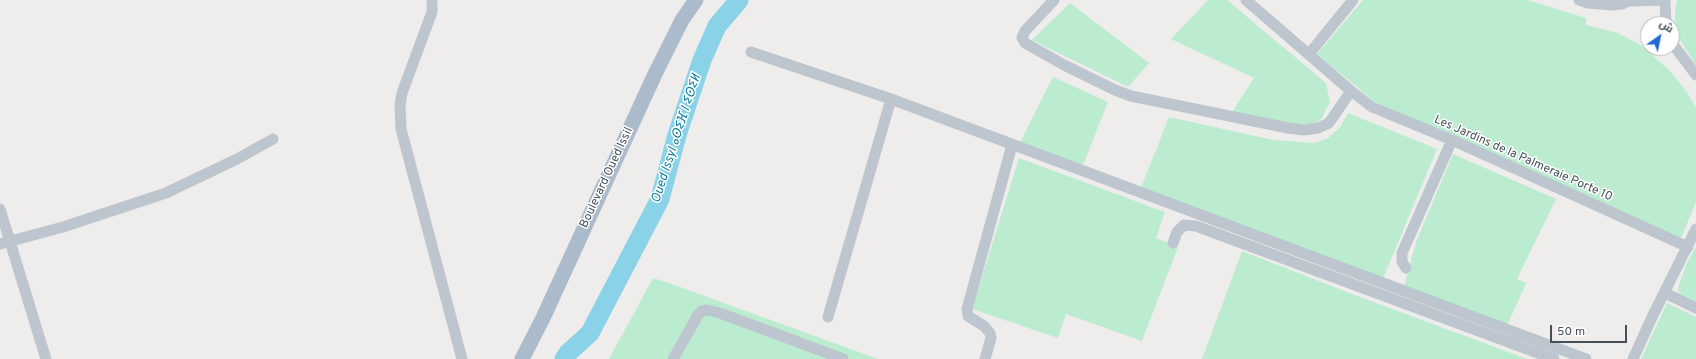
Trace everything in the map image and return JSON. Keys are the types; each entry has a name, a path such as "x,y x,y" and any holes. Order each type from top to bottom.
{"main road":[{"name":"Boulevard Oued Issil","path":"522,359 543,318 655,74 682,20 696,0"}],"street":[{"path":"432,0 432,12 402,93 400,123 403,141 462,359"},
{"path":"1054,0 1025,31 1022,38 1030,48 1109,87 1131,96 1304,130 1318,128 1329,122 1351,91"},
{"name":"Les Jardins de la Palmeraie Porte 10","path":"1246,0 1351,91 1372,107 1452,140 1688,247"},
{"path":"1309,54 1353,0"},
{"path":"1579,0 1588,3 1612,5 1622,4 1631,0 1665,0 1666,16"},
{"path":"751,52 891,99 1586,359"},
{"path":"1680,54 1696,75"},
{"path":"828,317 891,99"},
{"path":"5,243 63,227 166,193 237,159 274,139"},
{"path":"1406,268 1402,262 1402,253 1452,140"},
{"path":"985,359 991,338 990,333 984,326 968,316 967,309 1012,145"},
{"path":"0,209 5,243 46,359"},
{"path":"1172,243 1177,232 1184,225 1196,226 1554,359"},
{"path":"1633,359 1696,229"},
{"path":"1665,293 1696,308"},
{"path":"673,359 698,315 702,311 707,310 720,313 843,359"}],"green space":[{"path":"1208,0 1227,0 1326,83 1330,102 1322,118 1314,124 1297,125 1232,112 1254,78 1171,39"},
{"path":"1363,0 1528,0 1586,18 1586,25 1618,33 1640,45 1640,56 1653,56 1669,70 1687,92 1696,108 1696,202 1681,238 1375,102 1317,54"},
{"path":"1677,0 1696,0 1696,65 1680,40 1680,16 1675,16"},
{"path":"1070,3 1149,63 1128,87 1032,40"},
{"path":"1053,77 1108,102 1083,165 1020,143"},
{"path":"1348,113 1437,149 1382,281 1141,188 1169,117 1273,140 1315,143 1328,138 1340,127"},
{"path":"1453,154 1556,199 1517,279 1526,283 1507,326 1404,287 1416,242"},
{"path":"1019,158 1165,212 1156,238 1178,247 1142,341 1066,314 1058,338 972,309"},
{"path":"1696,247 1696,305 1680,296 1678,288 1686,265"},
{"path":"1242,251 1352,294 1527,359 1202,359"},
{"path":"653,278 669,283 878,359 609,359"},
{"path":"1667,303 1696,317 1696,359 1641,359"}],"waterway":[{"name":"Oued Issyl ⴰⵙⵉⴼ ⵏ ⵉⵙⵉⵍ","path":"564,359 568,353 590,333 660,199 677,135 702,60 717,26 739,0"}]}
